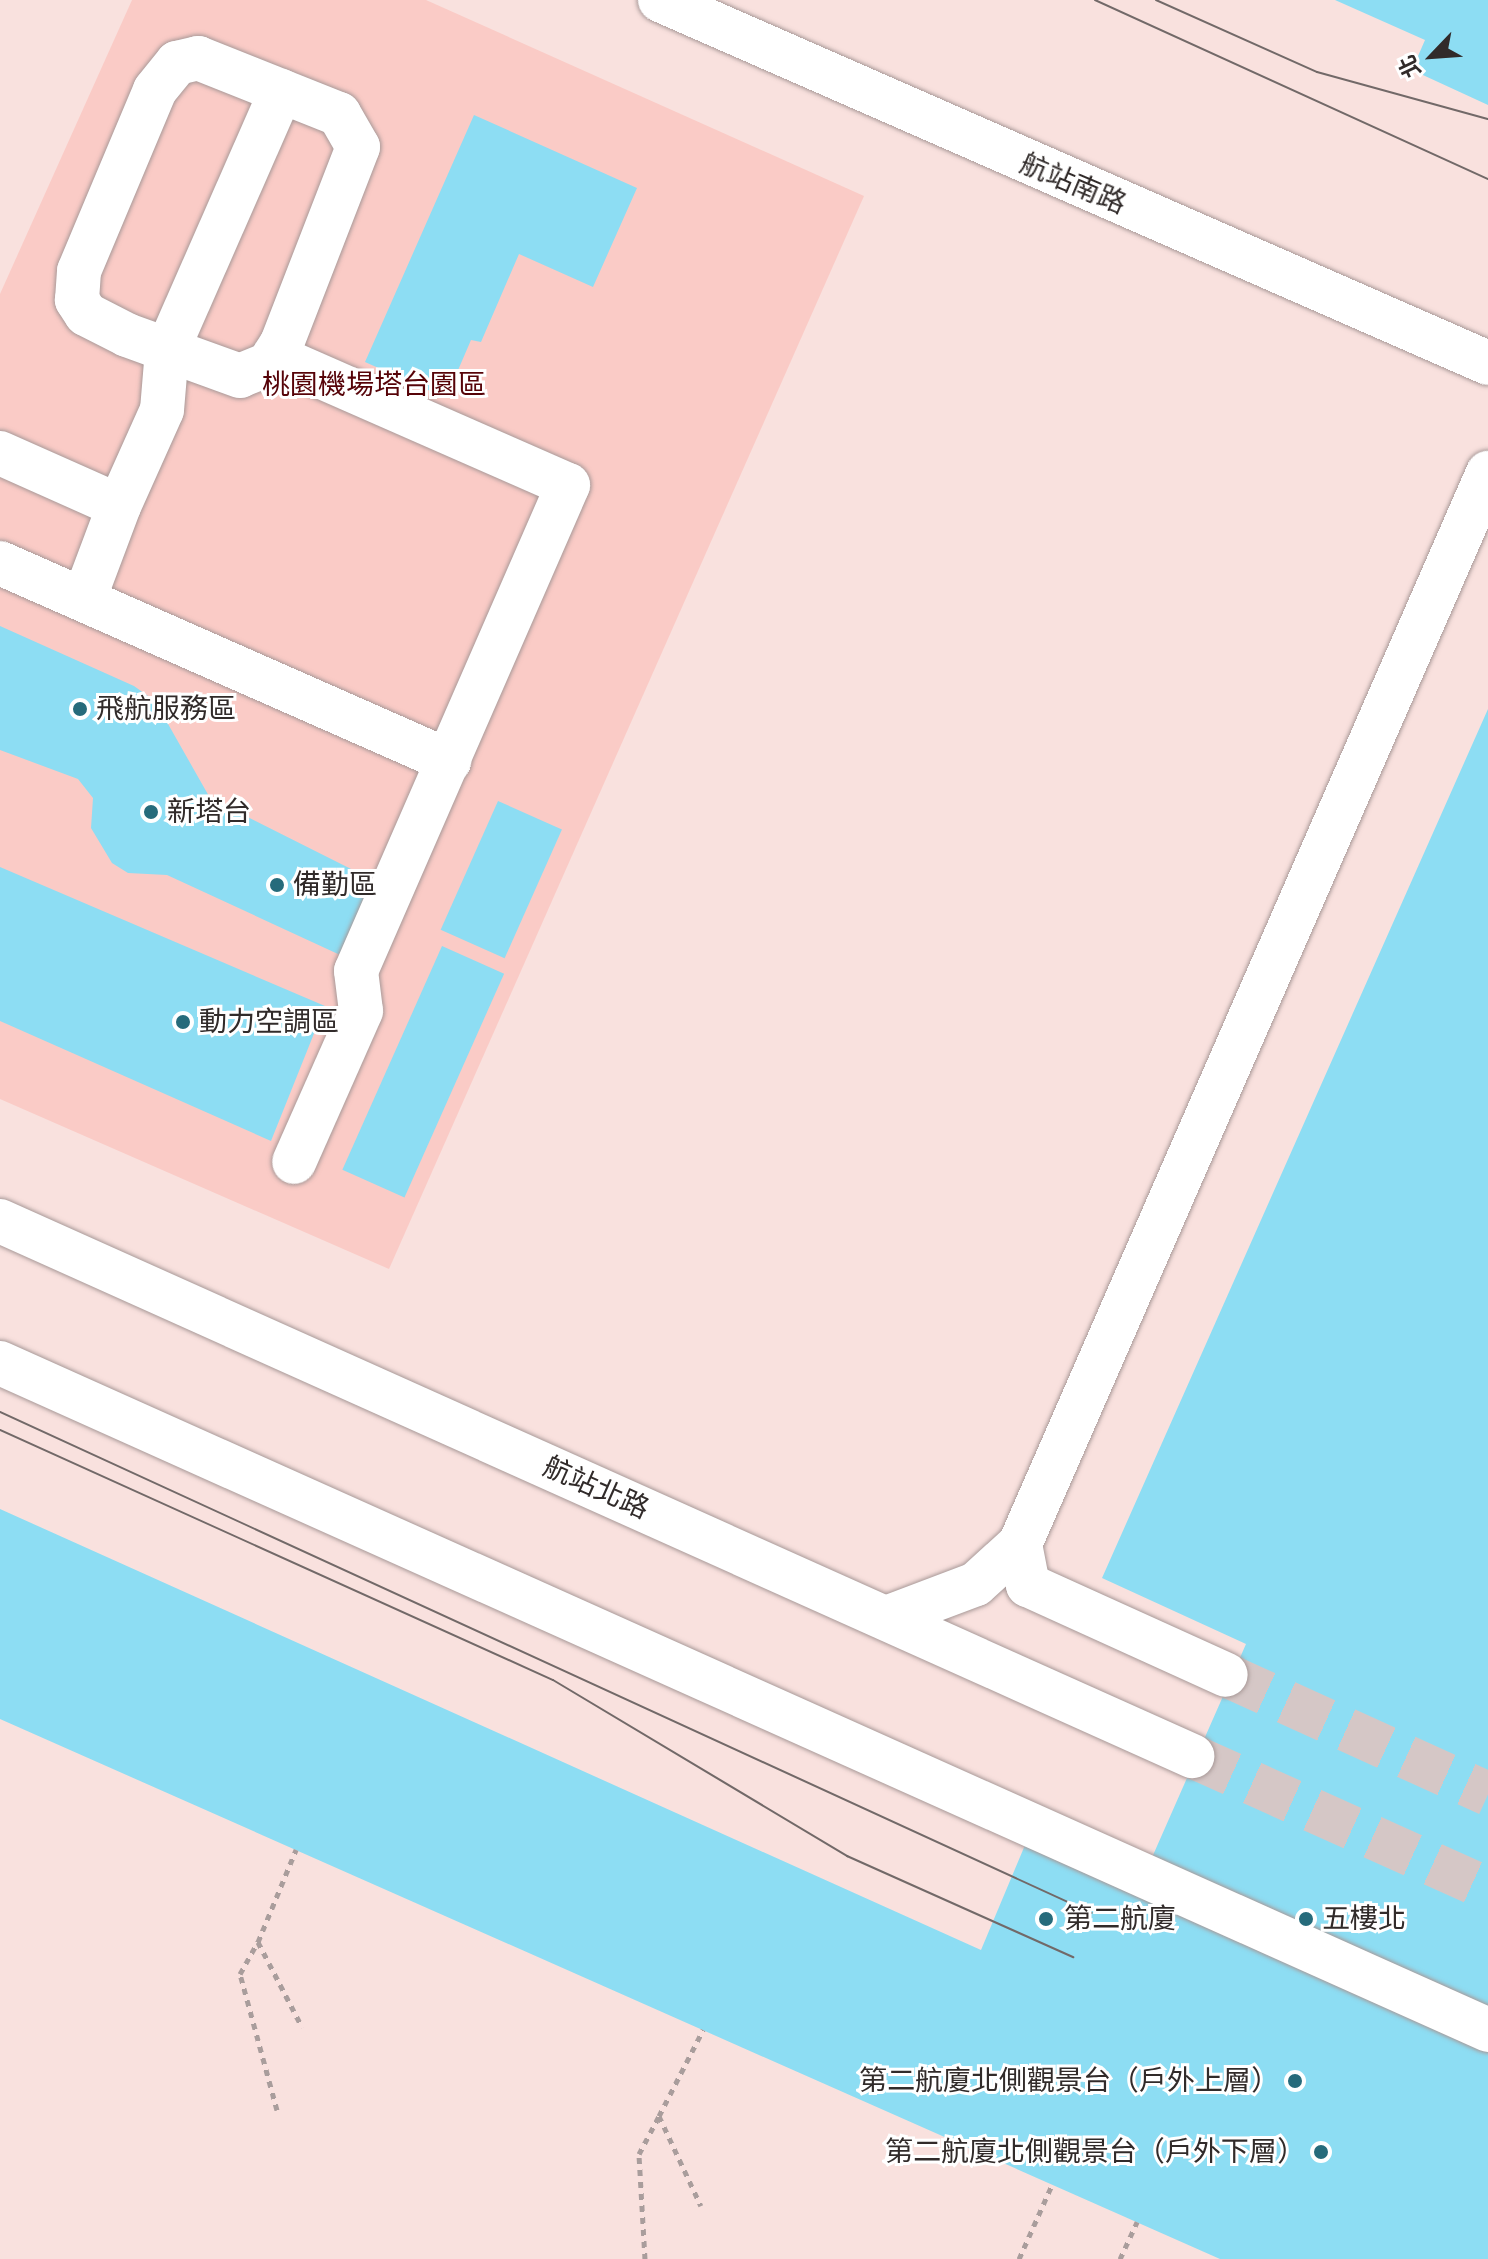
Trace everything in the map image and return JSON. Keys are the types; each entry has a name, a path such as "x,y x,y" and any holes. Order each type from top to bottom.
{"street":[{"name":"航站南路","path":"660,0 1488,363"},
{"path":"198,58 281,91 339,114 352,130 358,156 274,356 240,376 167,351 86,314 76,289 155,90 177,63 198,58"},
{"path":"84,599 119,506 162,410 167,351 281,91"},
{"path":"274,356 568,485 356,971 361,1011 294,1162"},
{"path":"0,453 119,506"},
{"path":"886,1618 976,1584 1020,1544 1488,473"},
{"path":"0,563 449,761"},
{"name":"航站北路","path":"0,1221 1192,1756"},
{"path":"0,1363 1488,2030"},
{"path":"1020,1544 1028,1585 1226,1675"}],"path":[{"path":"277,2110 240,1974 258,1942 296,1850"},
{"path":"258,1942 302,2027"},
{"path":"645,2259 639,2154 703,2030"},
{"path":"659,2116 701,2206"},
{"path":"1019,2259 1052,2185"},
{"path":"1120,2259 1137,2222"}],"shaded area":[{"path":"0,0 1488,0 1488,2259 0,2259"}],"green space":[{"name":"桃園機場塔台園區","path":"132,0 426,0 864,196 389,1269 0,1099 0,294"}],"building":[{"path":"1335,0 1488,0 1488,105 1412,70 1425,40"},
{"path":"474,115 637,188 593,287 519,254 481,342 471,340 446,398 365,362"},
{"path":"0,626 134,686 155,701 210,798 363,875 370,895 351,960 167,875 128,873 112,863 91,828 93,798 78,779 0,750"},
{"path":"1488,709 1488,2259 1220,2259 0,1719 0,1509 981,1950 1028,1838 1139,1887 1246,1644 1102,1578"},
{"path":"498,801 562,829 505,958 441,930"},
{"name":"動力空調區","path":"0,867 325,1006 271,1141 0,1021"},
{"path":"442,946 504,974 404,1197 342,1170"}],"tunnel":[{"path":"1226,1675 1488,1794"},
{"path":"1192,1756 1488,1889"}],"tram line":[{"path":"1095,0 1488,179"},
{"path":"1156,0 1317,72 1488,119"},
{"path":"0,1412 1092,1913"},
{"path":"0,1430 553,1680 847,1856 1073,1957"}],"place":[{"name":"飛航服務區","path":"80,709"},
{"name":"新塔台","path":"151,812"},
{"name":"備勤區","path":"277,885"},
{"name":"動力空調區","path":"183,1022"},
{"name":"第二航廈","path":"1046,1919"},
{"name":"五樓北","path":"1306,1919"},
{"name":"第二航廈北側觀景台（戶外上層）","path":"1295,2081"},
{"name":"第二航廈北側觀景台（戶外下層）","path":"1321,2152"}]}
